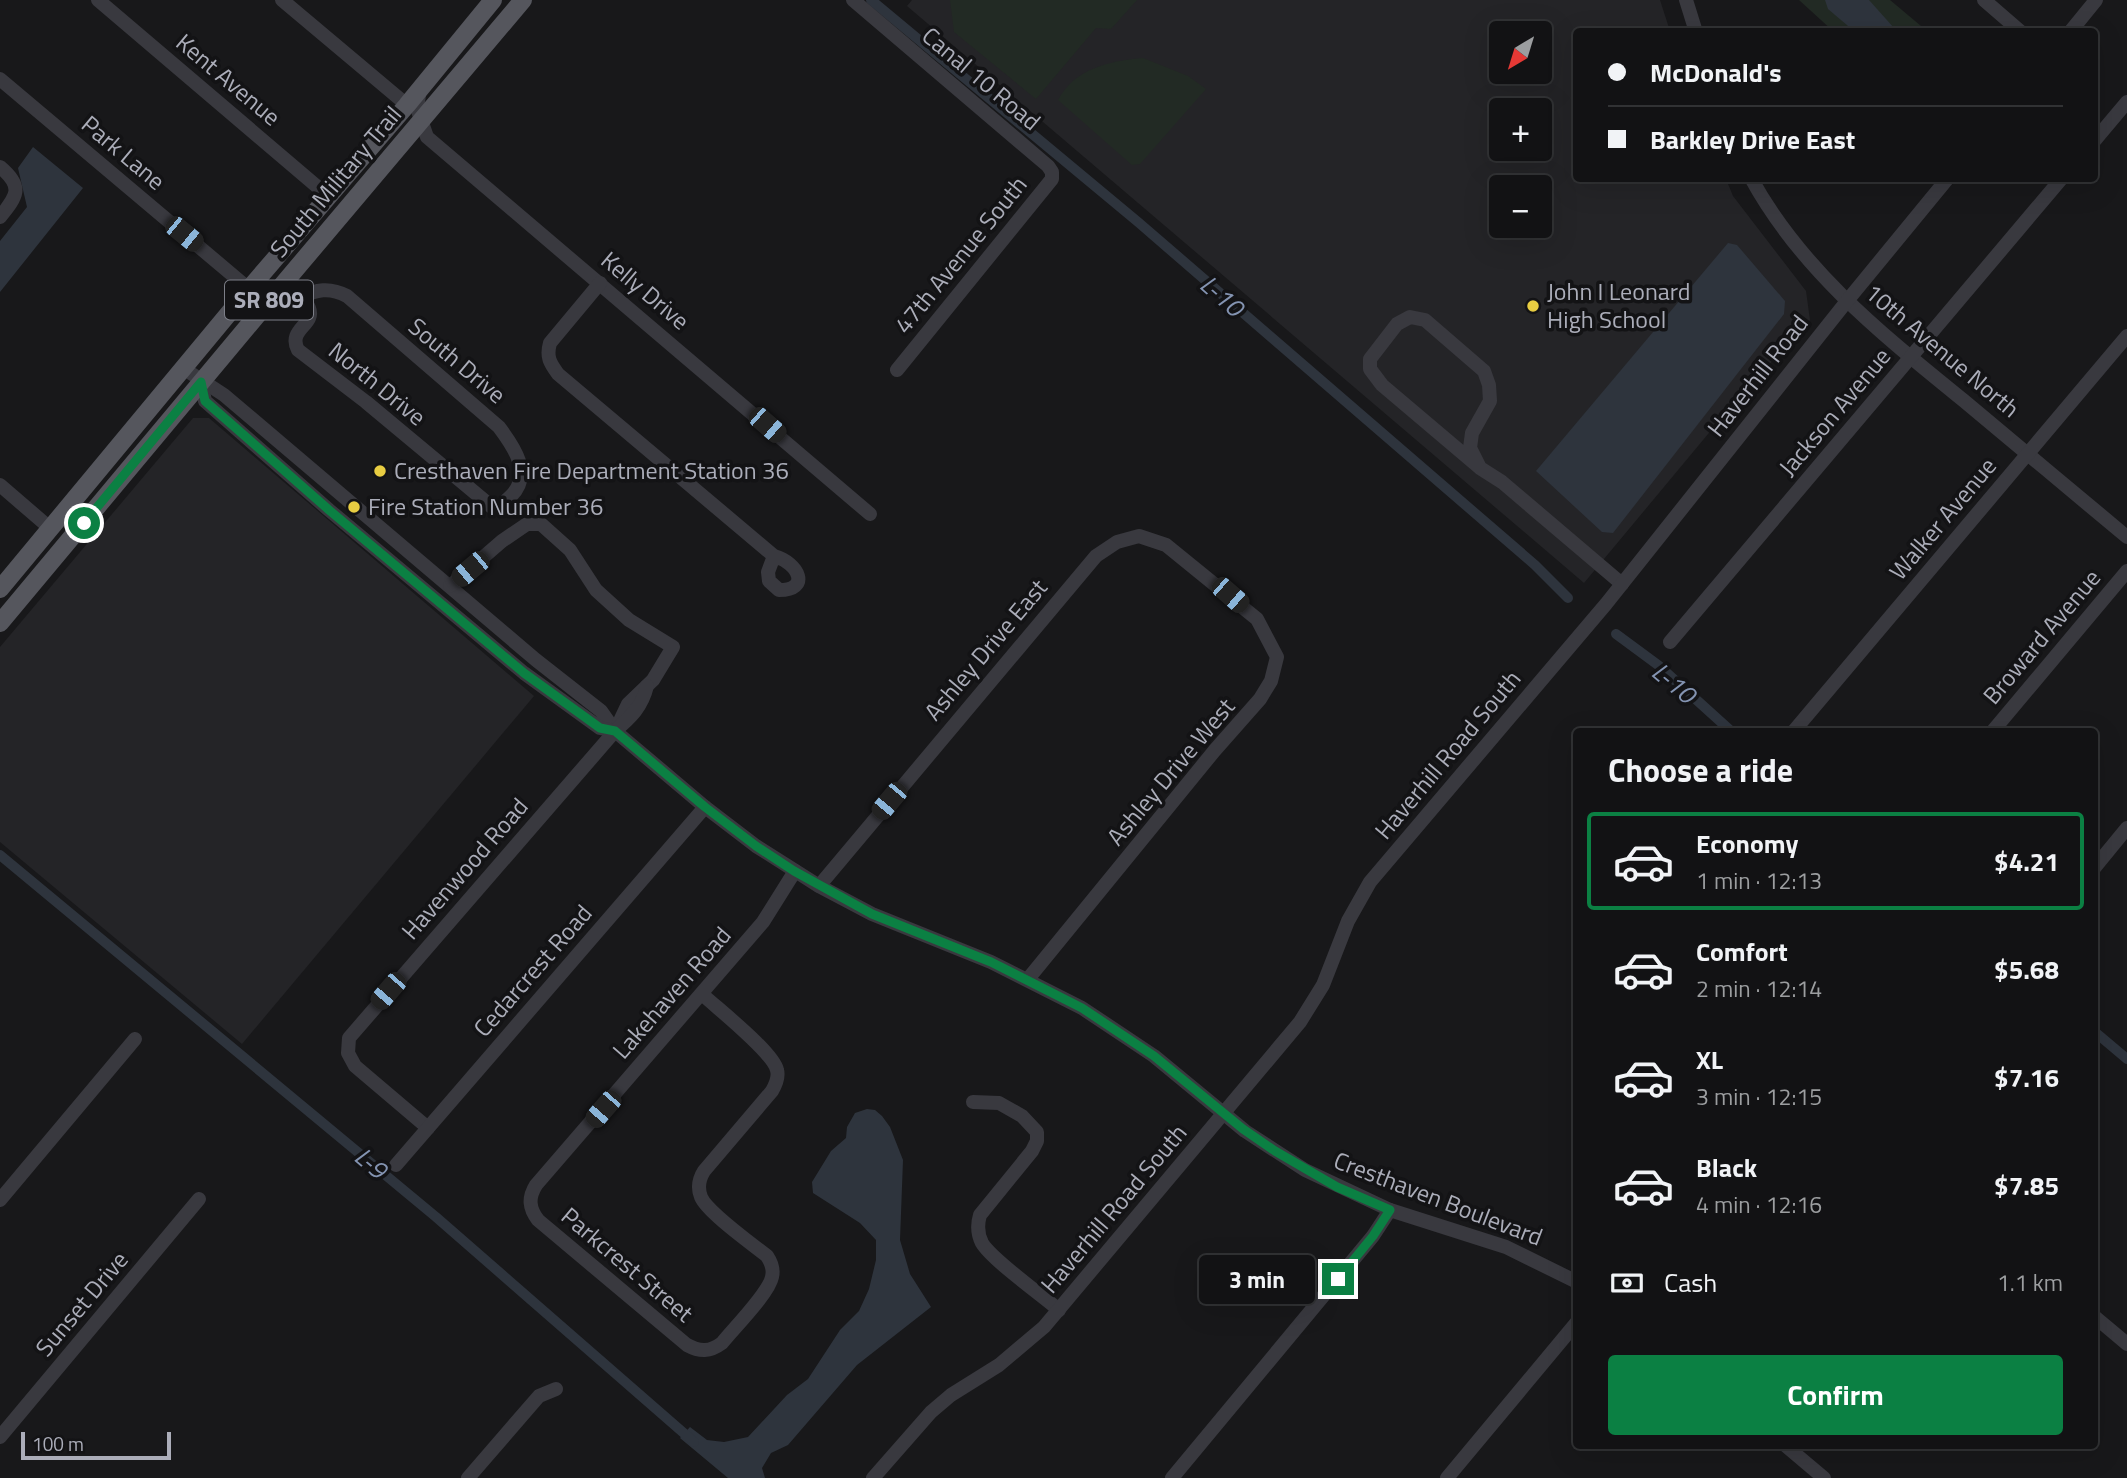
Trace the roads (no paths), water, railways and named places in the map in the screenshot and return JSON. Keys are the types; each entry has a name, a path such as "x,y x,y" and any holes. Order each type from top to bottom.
{"main road":[{"name":"South Military Trail","path":"0,589 327,195 407,105 493,0"},
{"name":"South Military Trail","path":"0,623 523,0"},
{"path":"382,133 388,139 386,162"}],"street":[{"name":"Kent Avenue","path":"98,0 327,195"},
{"path":"282,0 407,105"},
{"name":"Canal 10 Road","path":"853,0 1048,166"},
{"path":"1686,0 1695,28"},
{"path":"1984,0 2016,28"},
{"path":"2073,28 2096,0"},
{"name":"Park Lane","path":"0,79 249,289"},
{"path":"420,89 417,108 420,120"},
{"path":"2098,136 2127,102"},
{"name":"Kelly Drive","path":"420,120 427,137 870,514"},
{"name":"47th Avenue South","path":"897,370 1052,179 1048,166"},
{"path":"0,167 14,181 16,194 0,217"},
{"name":"10th Avenue North","path":"1753,182 1797,248 1847,301 1910,357 2127,537"},
{"name":"Haverhill Road","path":"1606,604 1945,182"},
{"name":"Jackson Avenue","path":"1670,642 2059,182"},
{"path":"284,283 300,298"},
{"path":"600,283 550,343 547,353 550,362 558,374 774,556"},
{"name":"South Drive","path":"300,298 312,291 326,289 347,296 499,427 512,444 520,463 521,479 516,491 505,502 492,507"},
{"name":"North Drive","path":"300,298 310,311 309,318 295,336 298,350 366,402 492,507"},
{"path":"1480,468 1470,448 1472,433 1490,401 1489,385 1484,372 1425,320 1410,317 1397,324 1370,359 1370,369 1382,385 1480,468 1502,482 1622,584"},
{"name":"Walker Avenue","path":"1796,728 2127,336"},
{"name":"Cresthaven Boulevard","path":"183,368 224,395 536,660 601,711 615,731 705,807 794,871 872,914 1028,979 1082,1008 1154,1056 1223,1113 1305,1170 1390,1210 1506,1247 1573,1280"},
{"name":"Cresthaven Boulevard","path":"201,382 205,401 329,510 524,673 600,728 615,731"},
{"path":"0,485 51,529"},
{"path":"454,590 478,571 481,559 527,524 541,524 570,550 596,590 629,620 673,648 647,686 643,700 632,717 615,731"},
{"name":"Ashley Drive East","path":"819,886 1096,556 1117,542 1139,536 1166,545 1220,587"},
{"name":"Broward Avenue","path":"1995,728 2127,571"},
{"name":"Ashley Drive West","path":"1028,979 1215,750 1260,699 1271,681 1277,657 1264,630 1257,619 1220,587"},
{"name":"Haverhill Road South","path":"873,1478 931,1412 951,1395 1022,1347 1059,1310 1310,1007 1330,969 1348,921 1370,882 1606,604"},
{"name":"Havenwood Road","path":"428,1128 355,1066 348,1053 349,1038 615,731"},
{"name":"Cedarcrest Road","path":"396,1166 705,807"},
{"path":"2098,863 2127,828"},
{"name":"Lakehaven Road","path":"531,1207 530,1199 536,1185 764,922 794,871"},
{"name":"Parkcrest Street","path":"531,1207 538,1220 687,1345 701,1351 716,1348 722,1343 767,1289 772,1278 771,1263 767,1256 708,1206 700,1194 699,1186 704,1171 772,1091 778,1077 777,1069 769,1055 702,995"},
{"path":"0,1200 135,1039"},
{"path":"973,1102 999,1103 1022,1116 1037,1132 1037,1141 1032,1151 980,1216 977,1225 983,1245 993,1256 1059,1310"},
{"name":"Sunset Drive","path":"0,1437 199,1199"},
{"path":"1172,1478 1373,1236 1390,1210"},
{"path":"2098,1320 2127,1344"},
{"path":"1447,1478 1573,1327"},
{"path":"468,1478 539,1396 556,1389"},
{"path":"1790,1449 1824,1478"}],"waterway":[{"name":"L-10","path":"871,0 1138,222 1535,565 1568,598"},
{"name":"L-10","path":"1616,634 1658,665 1728,728"},
{"name":"L-9","path":"0,855 436,1217 694,1442"},
{"name":"L-10","path":"2098,1035 2127,1059"}],"place":[{"name":"John I Leonard High School","path":"1533,306"},
{"name":"Cresthaven Fire Department Station 36","path":"380,471"},
{"name":"Fire Station Number 36","path":"354,507"}]}
